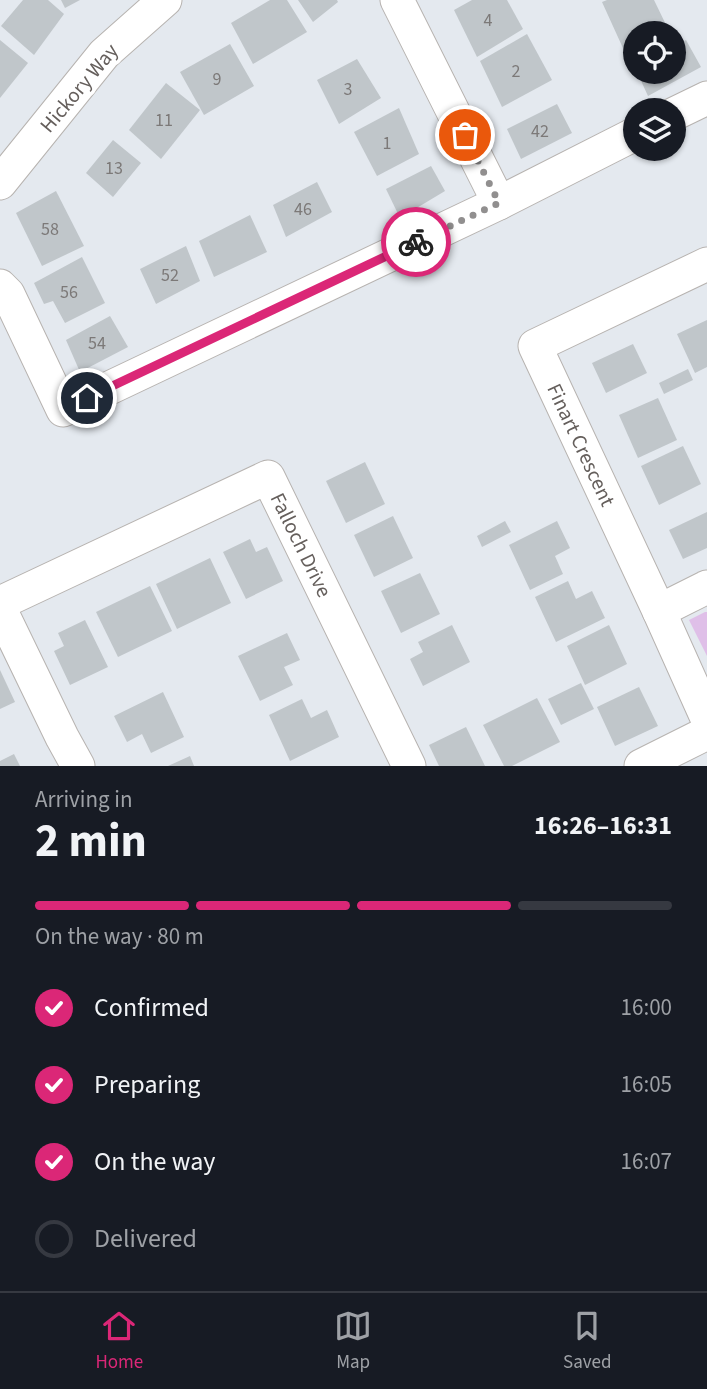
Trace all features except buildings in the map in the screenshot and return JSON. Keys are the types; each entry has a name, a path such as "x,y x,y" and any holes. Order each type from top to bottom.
{"street":[{"name":"Hickory Way","path":"0,183 104,54 166,0"},
{"path":"397,0 499,203"},
{"path":"686,108 707,97"},
{"path":"0,286 8,294 63,410 499,203 623,140"},
{"name":"Finart Crescent","path":"707,264 535,346 707,718"},
{"name":"Falloch Drive","path":"0,603 268,477 409,766"},
{"path":"659,611 707,587"},
{"path":"0,609 78,766"},
{"path":"641,766 707,733"}],"shaded area":[{"path":"707,612 707,656 689,620"}],"way so far":[{"path":"416,242 499,203 465,135"}],"route":[{"path":"87,398 416,242"}]}
